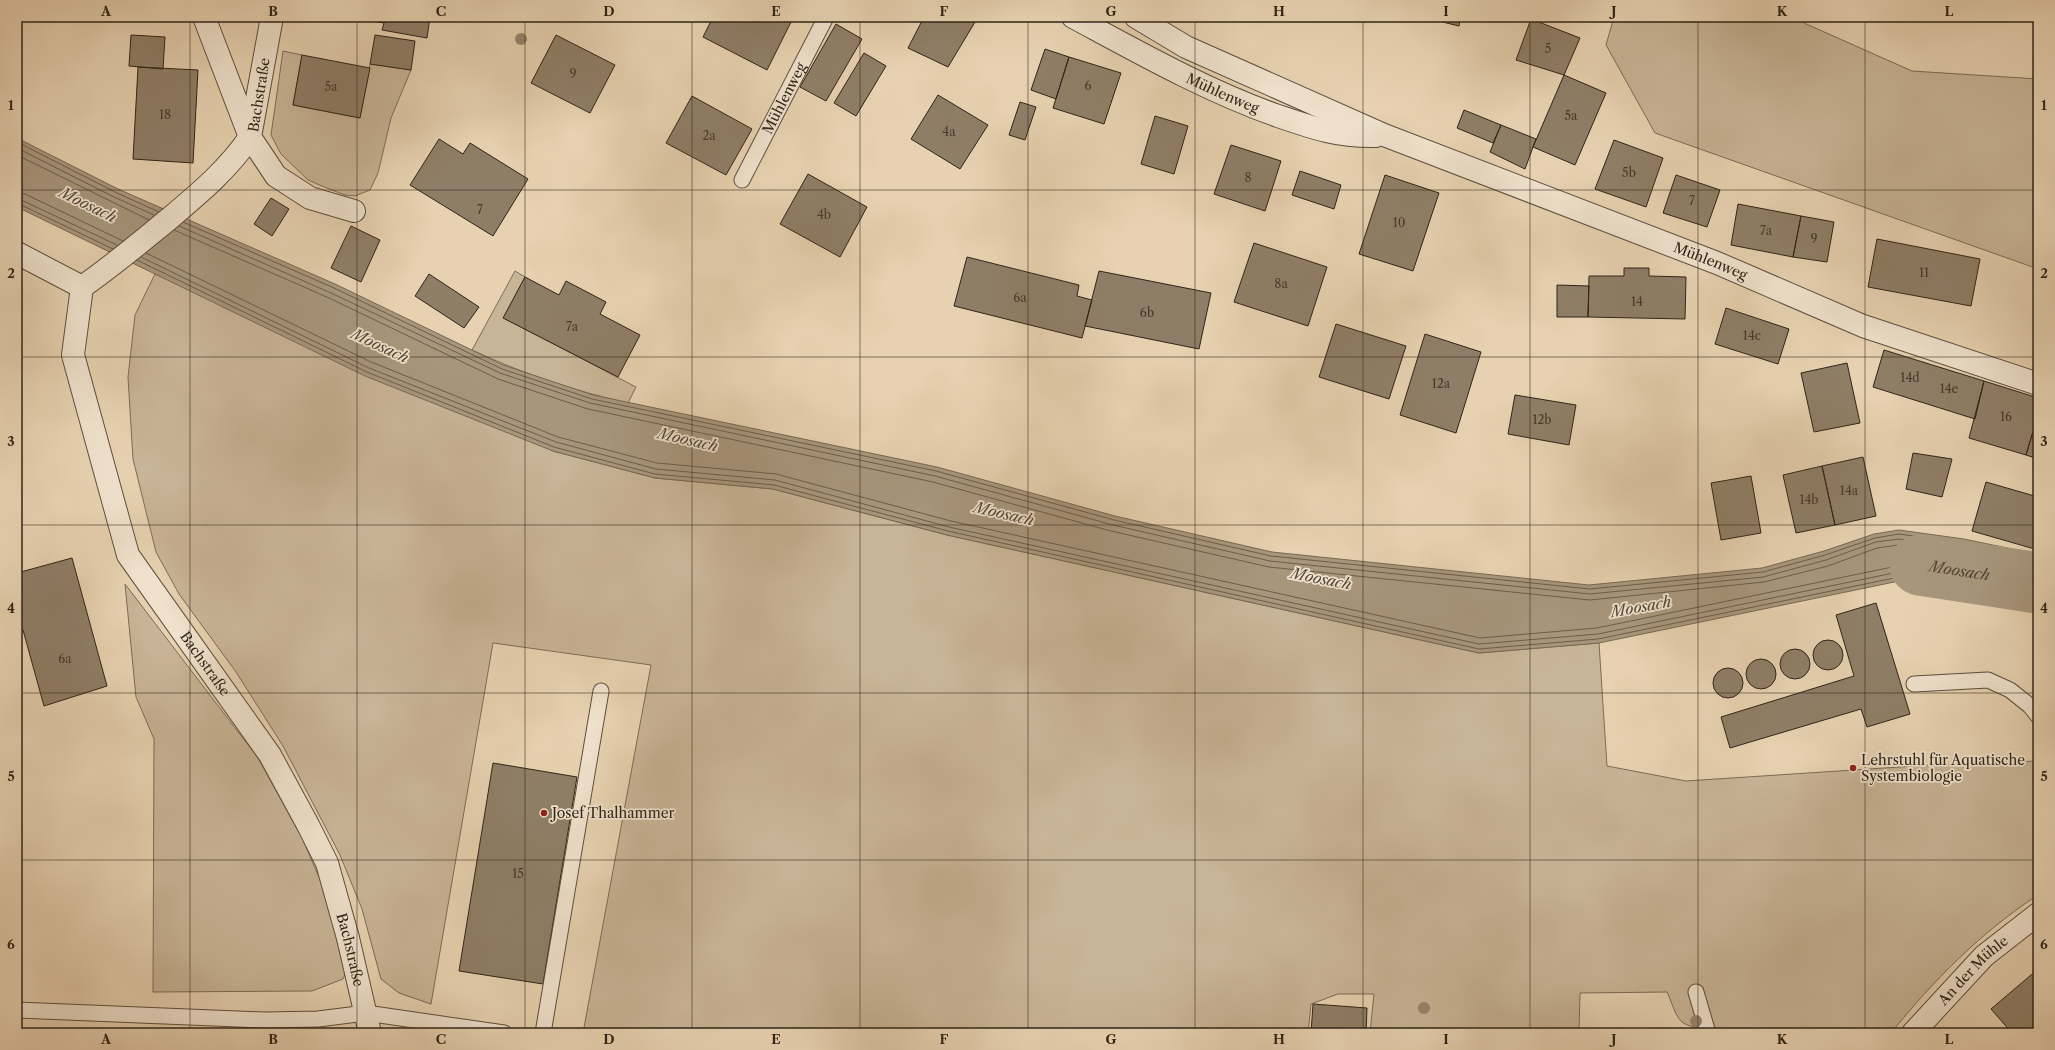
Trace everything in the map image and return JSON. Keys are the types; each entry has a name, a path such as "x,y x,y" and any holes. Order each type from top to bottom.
{"street":[{"path":"17,253 82,287 110,267 205,189 236,158 250,137 204,17"},
{"name":"Bachstraße","path":"272,17 250,137 276,176 310,198 354,211"},
{"name":"Mühlenweg","path":"1073,17 1240,102 1322,131 1353,136 1384,135"},
{"name":"Mühlenweg","path":"1136,17 1186,47 1384,135 1717,263 1863,326 2038,384"},
{"name":"Bachstraße","path":"82,287 73,355 128,555 270,755 308,825 326,863 348,938 368,1023"},
{"name":"An der Mühle","path":"1913,1033 1984,956 2038,914"}],"lane":[{"name":"Mühlenweg","path":"742,180 826,17"},
{"path":"1914,684 1988,680 2010,690 2030,706 2038,716"},
{"path":"543,1033 601,691"},
{"path":"1696,992 1708,1033"},
{"path":"17,1010 265,1020 318,1019 504,1033"}],"shaded area":[{"path":"1614,17 1801,17 1804,23 1912,71 2038,79 2038,269 1655,133 1606,45"},
{"path":"283,51 302,55 293,105 360,118 370,64 411,70 391,118 378,173 370,190 355,196 345,195 324,187 308,180 281,154 271,135"},
{"path":"515,271 525,277 504,318 636,387 628,403 548,381 472,350"},
{"path":"155,274 553,451 655,478 773,489 947,535 1479,653 1599,643 1607,766 1686,781 1930,765 2038,761 2038,895 2017,909 1959,958 1941,976 1891,1033 1748,1033 1718,1031 1695,1027 1682,1022 1675,1012 1667,992 1580,993 1579,1033 1370,1033 1374,994 1338,994 1311,1004 1308,1033 583,1033 651,665 493,643 431,1004 399,993 381,979 362,909 340,855 283,746 236,672 179,594 156,552 133,459 128,377 135,315"},
{"path":"125,584 258,758 302,838 322,884 346,972 343,979 312,991 153,992 154,739 136,697"}],"water":[{"path":"17,138 118,189 335,284 503,365 593,395 937,467 1115,516 1272,552 1589,585 1762,568 1824,551 1874,534 1899,530 1964,539 2012,549 2002,589 1904,580 1599,643 1479,653 947,535 773,489 655,478 553,451 365,376 17,207"},
{"path":"2038,578 2038,599 2022,580"}],"building":[{"path":"350,17 430,17 427,38 382,30 384,23"},
{"path":"713,17 785,17 792,20 767,70 703,37"},
{"path":"924,17 978,17 948,67 908,48"},
{"path":"1422,17 1461,17 1459,26"},
{"path":"1531,19 1580,38 1564,75 1516,60"},
{"path":"836,24 862,39 826,101 800,87"},
{"path":"131,35 165,37 163,69 129,66"},
{"path":"375,35 415,41 411,70 370,64"},
{"path":"556,35 615,65 590,113 531,83"},
{"path":"1045,49 1069,57 1056,99 1031,90"},
{"path":"864,53 886,66 856,116 834,103"},
{"path":"302,55 370,68 360,118 293,105"},
{"path":"1069,57 1121,73 1104,124 1053,108"},
{"path":"138,67 198,70 193,163 133,159"},
{"path":"1564,75 1606,93 1575,165 1533,147"},
{"path":"938,95 988,125 960,169 911,139"},
{"path":"692,96 752,129 726,175 666,143"},
{"path":"1020,102 1036,107 1025,140 1009,135"},
{"path":"1464,110 1501,125 1493,143 1457,128"},
{"path":"1155,116 1188,126 1174,174 1141,164"},
{"path":"1501,125 1536,139 1525,169 1490,152"},
{"path":"439,139 463,154 470,143 528,179 493,236 410,185"},
{"path":"1614,140 1663,158 1646,207 1595,189"},
{"path":"1231,145 1281,161 1265,211 1214,194"},
{"path":"1300,171 1341,185 1334,209 1292,195"},
{"path":"808,174 867,207 840,257 780,224"},
{"path":"1385,175 1439,193 1413,271 1359,254"},
{"path":"1676,175 1720,190 1707,227 1663,213"},
{"path":"271,198 289,209 272,236 254,224"},
{"path":"1738,204 1801,216 1793,257 1731,245"},
{"path":"1801,216 1834,222 1827,262 1793,257"},
{"path":"351,226 380,240 361,282 331,268"},
{"path":"1877,239 1980,259 1971,306 1868,287"},
{"path":"1254,243 1327,267 1308,326 1234,302"},
{"path":"967,257 1079,285 1077,296 1092,300 1082,338 954,306"},
{"path":"1624,268 1649,268 1649,276 1686,277 1685,319 1588,317 1589,276 1624,276"},
{"path":"1099,271 1211,293 1199,349 1085,326"},
{"path":"429,274 479,307 464,328 415,296"},
{"path":"525,277 559,295 566,281 606,302 600,314 640,335 618,377 503,318"},
{"path":"1557,285 1589,286 1588,317 1557,317"},
{"path":"1726,308 1789,329 1778,364 1715,344"},
{"path":"1336,324 1406,346 1389,399 1319,377"},
{"path":"1425,334 1481,352 1456,433 1400,415"},
{"path":"1884,350 1984,381 1975,419 1873,387"},
{"path":"1847,363 1860,423 1814,432 1801,373"},
{"path":"1984,381 2038,398 2038,415 2026,455 1969,438"},
{"path":"1515,395 1576,405 1569,445 1508,434"},
{"path":"2038,415 2038,459 2026,455"},
{"path":"1913,453 1952,459 1942,497 1906,489"},
{"path":"1863,457 1876,516 1835,525 1822,466"},
{"path":"1822,466 1835,525 1796,533 1783,475"},
{"path":"1751,476 1761,533 1721,540 1711,483"},
{"path":"1986,482 2038,497 2038,550 1972,531"},
{"path":"72,558 107,686 44,706 23,630 17,631 17,573"},
{"path":"1876,603 1910,714 1867,727 1861,709 1730,748 1721,717 1854,676 1836,615"},
{"path":"1828,640 1839,644 1843,655 1839,666 1828,670 1817,666 1813,655 1817,644"},
{"path":"1795,649 1806,653 1810,664 1806,675 1795,679 1784,675 1780,664 1784,653"},
{"path":"1761,659 1772,663 1776,674 1772,685 1761,689 1750,685 1746,674 1750,663"},
{"path":"1728,668 1739,672 1743,683 1739,694 1728,698 1717,694 1713,683 1717,672"},
{"path":"493,763 577,777 543,984 459,971"},
{"path":"2038,969 2038,1033 2012,1033 1991,1009"},
{"path":"1313,1004 1367,1008 1366,1033 1311,1033"}],"waterway":[{"name":"Moosach","path":"1920,565 2038,583"}],"place":[{"name":"Lehrstuhl für Aquatische Systembiologie","path":"1853,768"},
{"name":"Josef Thalhammer","path":"544,813"}]}
